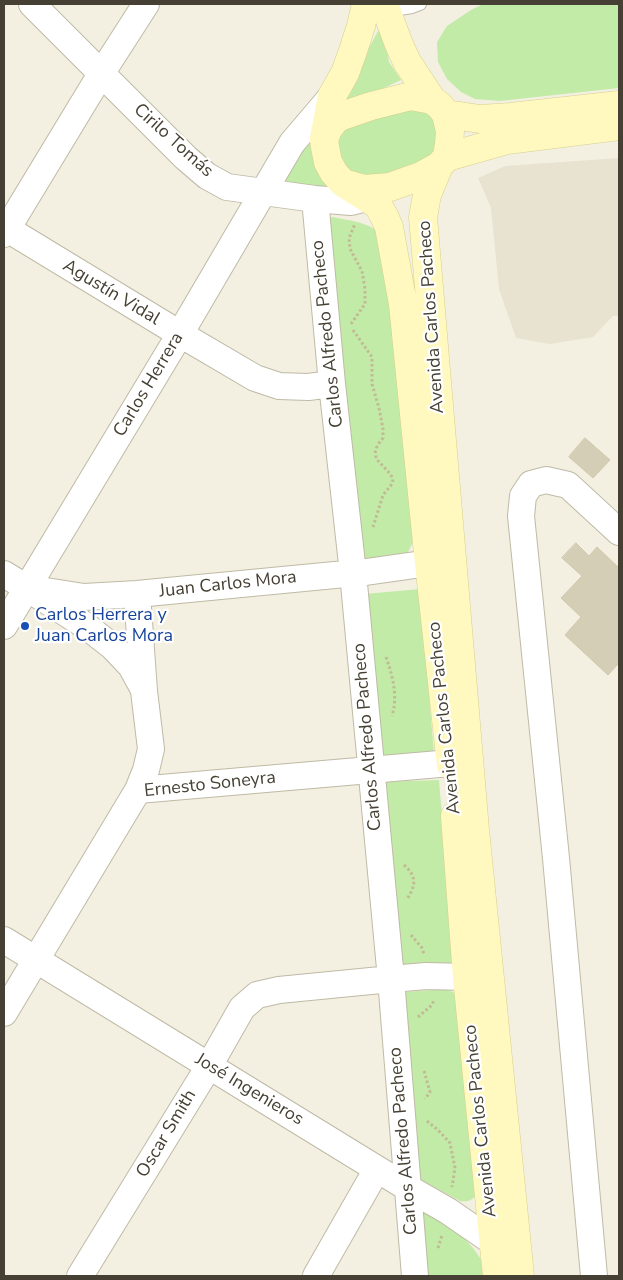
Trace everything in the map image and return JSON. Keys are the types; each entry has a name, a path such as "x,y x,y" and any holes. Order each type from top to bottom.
{"main road":[{"name":"Avenida Carlos Pacheco","path":"379,6 407,62 439,107 450,131 449,144 427,195 423,216 475,830 520,1276"},
{"path":"379,6 361,26 330,119 328,162 342,183 372,193 406,182 443,161 507,140 619,126"},
{"path":"330,119 411,96 439,107 480,118 512,117 619,105"},
{"name":"Avenida Carlos Pacheco","path":"372,193 389,227 403,304 450,763 467,977 496,1276"}],"street":[{"name":"Cirilo Tomás","path":"32,4 186,158 207,176 227,186 315,199 351,202 372,193"},
{"path":"5,230 146,4"},
{"name":"Carlos Herrera","path":"4,626 180,334 292,143 330,119"},
{"name":"Carlos Alfredo Pacheco","path":"315,199 332,384 353,573 391,979 415,1276"},
{"name":"Agustín Vidal","path":"5,230 255,378 279,386 308,387 332,384"},
{"path":"594,1276 556,858 521,516 523,496 531,484 546,480 568,485 619,532"},
{"name":"Juan Carlos Mora","path":"27,588 84,597 137,594 353,573 429,563"},
{"name":"Juan Carlos Mora","path":"4,574 86,626 113,647 131,666 144,691"},
{"path":"137,594 144,691 151,749 146,770 138,790"},
{"name":"Ernesto Soneyra","path":"4,1013 138,790 450,763"},
{"name":"José Ingenieros","path":"4,940 448,1211 493,1242"},
{"name":"Oscar Smith","path":"80,1276 209,1066 242,1008 258,995 279,990 391,979 426,976 467,977"},
{"path":"316,1276 377,1169"}],"lane":[{"path":"379,6 412,7 420,4"}],"shaded area":[{"path":"619,158 619,316 613,316 593,337 550,344 516,338 499,289 491,208 478,178 505,166"}],"green space":[{"path":"483,4 619,4 619,88 500,101 475,99 461,92 447,79 438,62 437,42 447,26"},
{"path":"382,24 389,62 401,80 341,108 344,93"},
{"path":"412,108 434,115 440,145 429,156 378,176 367,177 349,170 341,162 335,138 344,127"},
{"path":"309,137 335,192 285,181 287,174"},
{"path":"333,217 366,225 378,231 382,236 415,538 408,552 402,558 362,559 328,218"},
{"path":"420,589 434,754 380,760 365,594"},
{"path":"439,780 454,963 400,969 381,782"},
{"path":"446,989 458,997 476,1196 467,1201 460,1201 420,1179 404,992"},
{"path":"420,1213 425,1213 461,1235 483,1262 485,1276 424,1276"}],"building":[{"path":"585,438 610,460 593,478 569,457"},
{"path":"576,543 589,556 597,547 619,568 619,665 608,675 565,635 581,617 561,598 582,576 562,558"}],"place":[{"name":"Carlos Herrera y Juan Carlos Mora","path":"25,626"}]}
